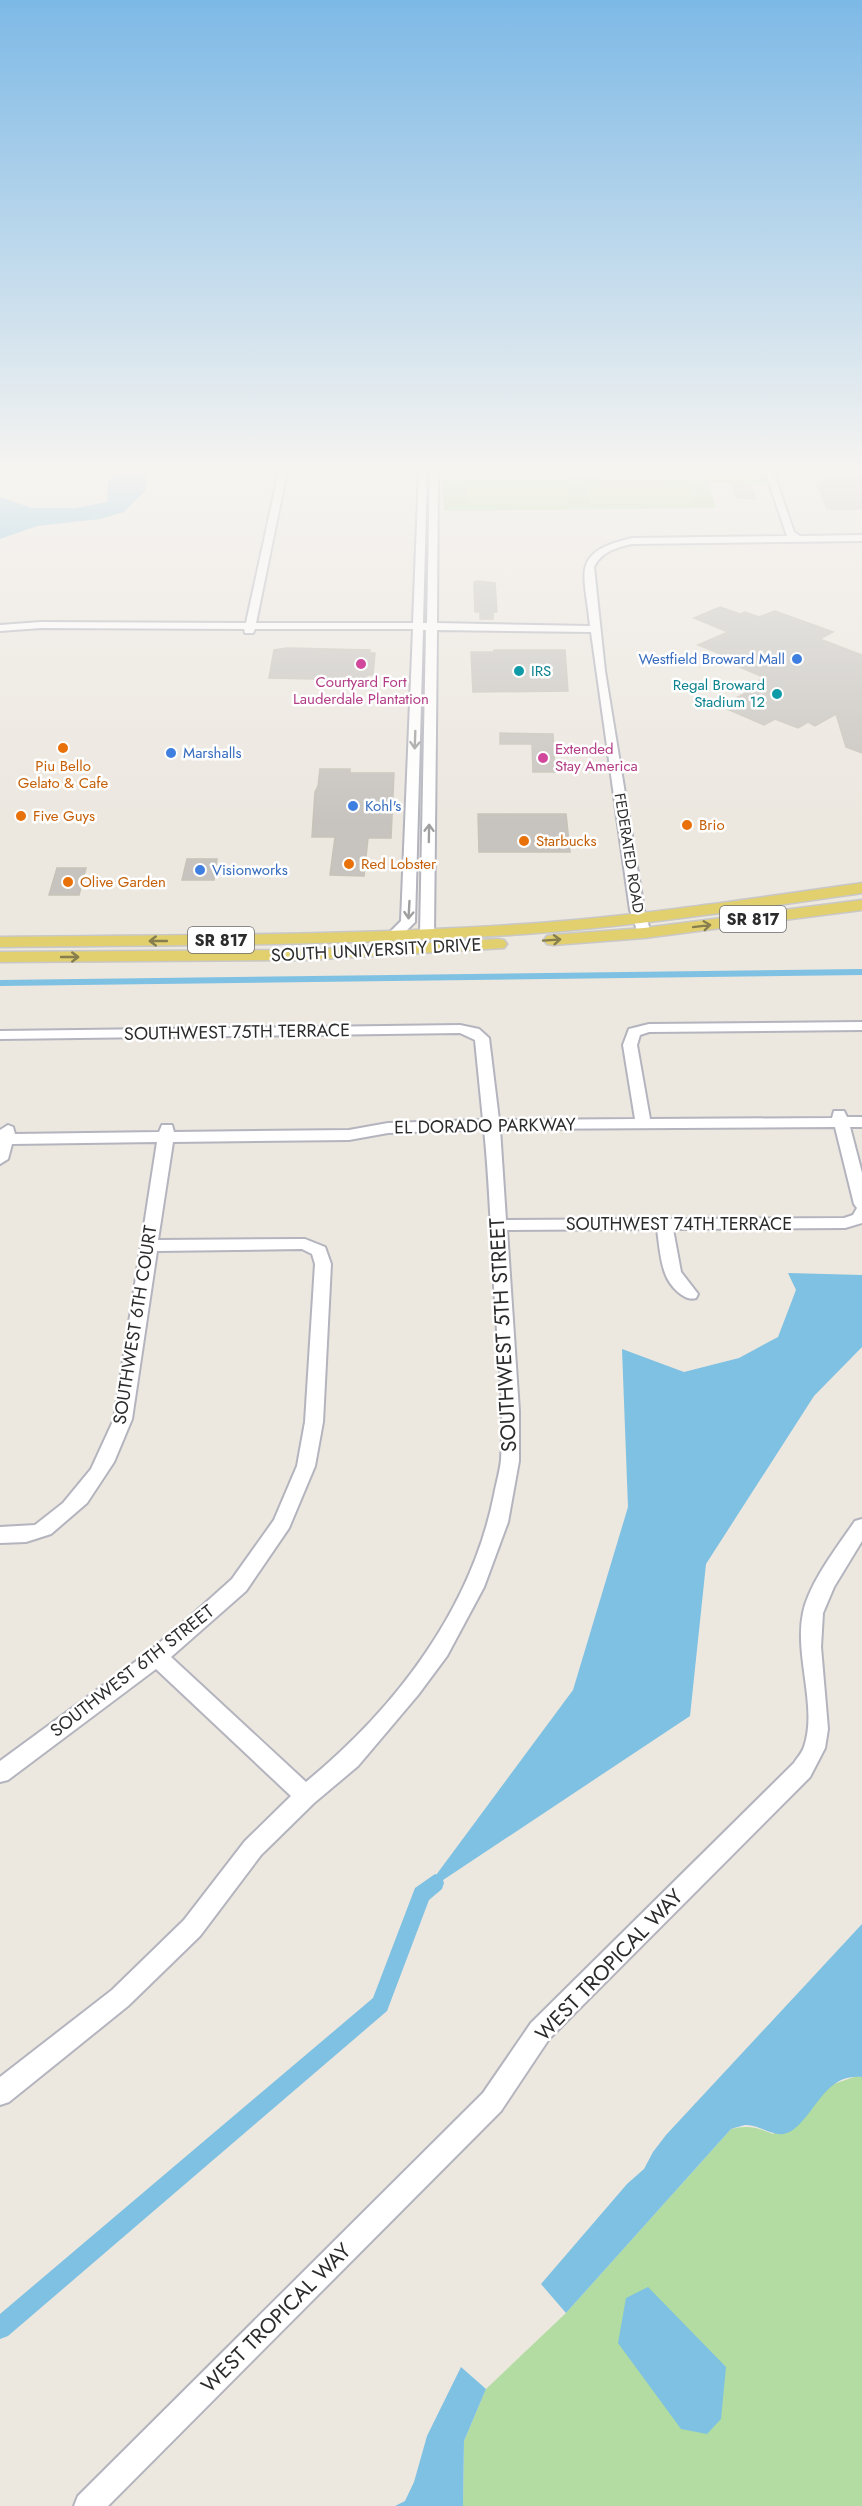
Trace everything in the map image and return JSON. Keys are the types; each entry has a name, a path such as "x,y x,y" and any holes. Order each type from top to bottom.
{"main road":[{"name":"SR 817","path":"641,926 862,888"},
{"path":"793,914 807,908 862,899"},
{"name":"SR 817","path":"641,926 793,914 862,905"},
{"name":"SOUTH UNIVERSITY DRIVE","path":"427,934 641,926"},
{"name":"SOUTH UNIVERSITY DRIVE","path":"0,957 304,955 393,943 641,926"},
{"path":"393,943 427,934"},
{"name":"SOUTH UNIVERSITY DRIVE","path":"0,942 317,939 393,943"}],"street":[{"path":"250,628 258,588"},
{"path":"424,588 427,934"},
{"path":"393,943 408,921 427,588"},
{"name":"FEDERATED ROAD","path":"591,588 600,671 641,926"},
{"path":"0,632 47,631 88,626 582,633 596,630"},
{"path":"0,628 250,628"},
{"path":"643,1119 630,1045 634,1032 649,1028 862,1026"},
{"name":"SOUTHWEST 75TH TERRACE","path":"0,1035 460,1029 474,1032"},
{"name":"SOUTHWEST 5TH STREET","path":"0,2093 128,1990 192,1928 253,1848 306,1796 350,1759 411,1689 440,1650 474,1587 498,1522 510,1461 510,1411 491,1121 482,1038 474,1032"},
{"name":"EL DORADO PARKWAY","path":"840,1118 862,1113"},
{"path":"840,1118 861,1212"},
{"name":"EL DORADO PARKWAY","path":"3,1134 349,1135 407,1126 491,1121 840,1118 862,1122"},
{"name":"SOUTHWEST 6TH COURT","path":"0,1535 18,1535 42,1530 68,1510 94,1483 112,1450 123,1419 166,1133"},
{"path":"0,1160 3,1134"},
{"name":"SOUTHWEST 74TH TERRACE","path":"497,1225 845,1223 861,1212"},
{"path":"664,1223 673,1273 690,1294"},
{"name":"SOUTHWEST 6TH STREET","path":"0,1773 157,1657 239,1585 282,1523 306,1466 314,1422 323,1264 319,1251 305,1244 148,1246"},
{"name":"WEST TROPICAL WAY","path":"88,2506 492,2102 540,2031 802,1770 814,1747 817,1718 809,1644 813,1610 840,1560 862,1526"},
{"path":"157,1657 306,1796"}],"green space":[{"path":"857,2076 862,2077 862,2506 463,2506 464,2441 486,2389 566,2313 731,2129 752,2127 773,2134 831,2085"}],"water":[{"path":"788,1273 862,1275 862,1347 814,1396 706,1564 690,1716 422,1894 573,1690 628,1507 622,1349 684,1372 739,1358 778,1337 796,1290"},
{"path":"862,1924 862,2077 850,2077 839,2081 823,2095 794,2129 787,2133 775,2134 752,2125 731,2129 566,2313 541,2284 627,2184 644,2169 666,2135"},
{"path":"648,2287 726,2367 721,2419 707,2434 681,2429 618,2343 626,2298"},
{"path":"461,2367 486,2389 464,2441 463,2506 395,2506 405,2501 414,2482 427,2436"}],"building":[{"path":"474,588 495,588 497,612 493,612 493,619 480,619 480,612 475,612"},
{"name":"Westfield Broward Mall","path":"720,607 740,614 745,612 759,617 775,611 833,632 820,639 862,655 862,753 846,747 836,714 815,726 808,722 798,728 775,719 764,725 720,706 762,685 757,683 763,677 737,666 743,663 698,645 728,632 694,618"},
{"name":"Courtyard Fort Lauderdale Plantation","path":"288,648 370,650 370,653 375,653 373,675 367,675 366,679 362,680 269,678 274,650"},
{"name":"IRS","path":"494,650 565,650 568,691 473,692 471,652 494,652"},
{"name":"Extended Stay America","path":"500,733 553,734 555,772 533,772 532,744 500,744"},
{"name":"Kohl's","path":"320,769 350,769 350,773 394,773 391,838 368,838 364,876 330,875 335,837 312,837 315,792"},
{"path":"478,814 566,814 570,852 479,852"},
{"name":"Visionworks","path":"187,859 217,859 214,880 182,880"},
{"name":"Olive Garden","path":"57,868 86,868 79,895 49,895"}],"waterway":[{"path":"0,983 862,972"},
{"path":"0,2328 380,2004 422,1894 435,1883"}],"place":[{"name":"Westfield Broward Mall","path":"797,659"},
{"name":"Courtyard Fort Lauderdale Plantation","path":"361,664"},
{"name":"IRS","path":"519,671"},
{"name":"Regal Broward Stadium 12","path":"777,694"},
{"name":"Piu Bello Gelato & Cafe","path":"63,748"},
{"name":"Marshalls","path":"171,753"},
{"name":"Extended Stay America","path":"543,758"},
{"name":"Kohl's","path":"353,806"},
{"name":"Five Guys","path":"21,816"},
{"name":"Brio","path":"687,825"},
{"name":"Starbucks","path":"524,841"},
{"name":"Red Lobster","path":"349,864"},
{"name":"Visionworks","path":"200,870"},
{"name":"Olive Garden","path":"68,882"}]}
